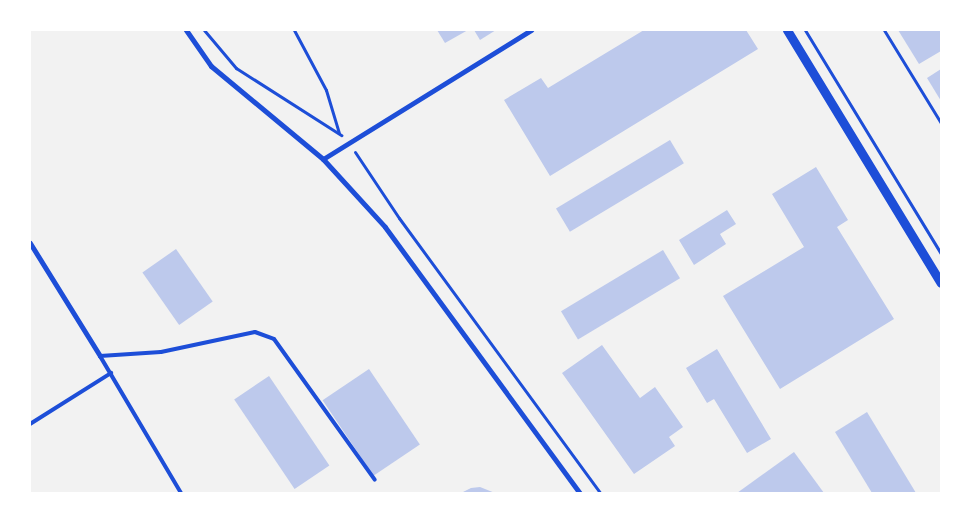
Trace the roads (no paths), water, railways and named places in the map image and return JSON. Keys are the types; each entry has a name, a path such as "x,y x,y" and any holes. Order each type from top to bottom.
{"street":[{"path":"186,30 211,66 323,160 385,227 580,493"},
{"path":"323,160 530,30"},
{"path":"787,30 941,283"},
{"path":"30,243 100,356"}],"lane":[{"path":"181,493 100,356 161,352 255,332 274,339 375,480"},
{"path":"30,424 111,373"}]}
